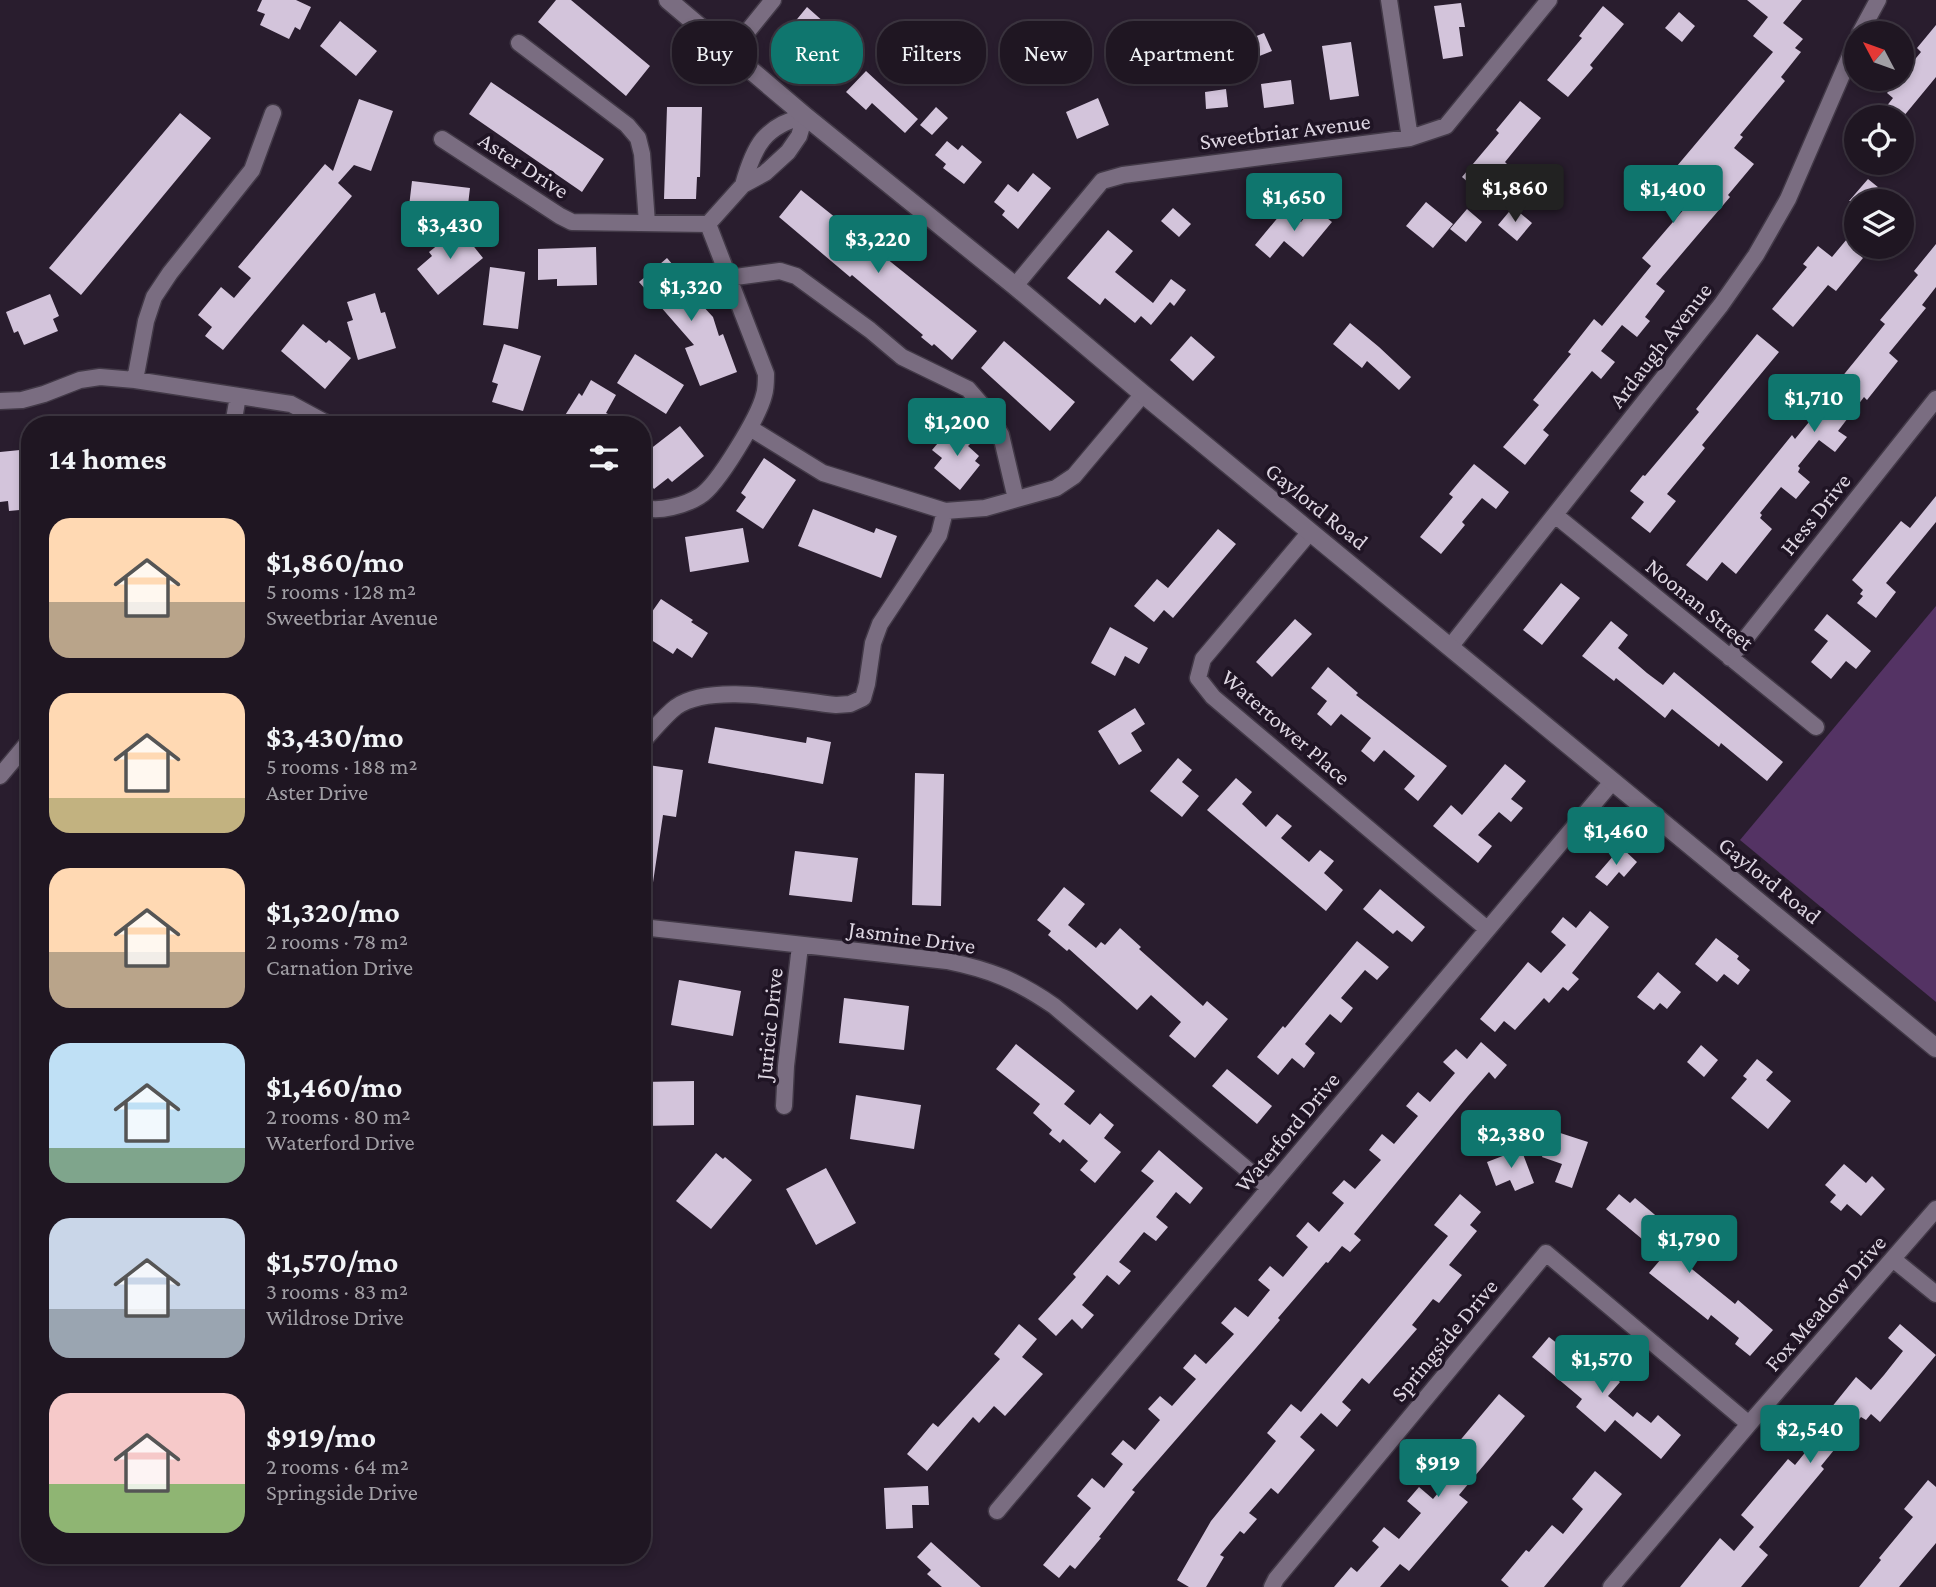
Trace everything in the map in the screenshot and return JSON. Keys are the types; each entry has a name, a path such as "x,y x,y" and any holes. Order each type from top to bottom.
{"street":[{"name":"Gaylord Road","path":"668,0 693,21"},
{"path":"756,21 773,0"},
{"path":"1389,0 1410,138"},
{"name":"Sweetbriar Avenue","path":"1015,286 1102,181 1123,175 1410,138 1446,126 1549,0"},
{"path":"1867,21 1878,0"},
{"path":"519,43 627,125 639,138 647,223"},
{"name":"Ardaugh Avenue","path":"1450,647 1721,304 1756,255 1788,199 1844,70"},
{"name":"Gaylord Road","path":"757,74 1936,1048"},
{"path":"135,380 146,321 154,297 252,170 274,113"},
{"path":"651,509 674,506 701,496 719,475 750,428 764,397 766,374 708,224 743,185 765,173 788,152 799,136 805,116 785,120 764,135 748,166 743,185"},
{"name":"Aster Drive","path":"442,139 572,222 708,224"},
{"path":"728,278 780,271 796,276 902,357 968,389 988,412 1000,435 1016,499"},
{"path":"0,401 22,400 80,380 100,377 291,404 313,416"},
{"path":"750,428 823,473 945,510 985,508 1056,488 1074,476 1143,394"},
{"path":"235,416 238,396"},
{"name":"Hess Drive","path":"1730,658 1936,399"},
{"path":"651,733 676,707 697,697 721,693 836,705 850,704 863,698 873,643 880,624 939,536 945,510"},
{"name":"Noonan Street","path":"1555,515 1816,727"},
{"name":"Watertower Place","path":"1310,532 1203,659 1198,678 1213,697 1488,929"},
{"path":"0,776 21,751"},
{"name":"Waterford Drive","path":"997,1511 1612,782"},
{"name":"Jasmine Drive","path":"651,928 947,961 981,968 1024,985 1054,1006 1269,1188"},
{"name":"Juricic Drive","path":"784,1106 800,946"},
{"name":"Fox Meadow Drive","path":"1611,1587 1936,1209"},
{"name":"Springside Drive","path":"1272,1587 1546,1253 1749,1424"},
{"path":"1894,1260 1936,1294"}],"shaded area":[{"path":"1936,606 1936,1002 1740,840"}],"building":[{"path":"262,0 296,0 311,7 300,30 295,27 289,39 260,25 265,14 257,11"},
{"path":"556,0 571,0 650,66 626,96 538,22"},
{"path":"1747,0 1802,0 1783,23 1803,39 1795,48 1801,52 1781,77 1785,81 1740,135 1743,137 1734,148 1754,164 1728,195 1730,197 1656,284 1665,291 1645,317 1650,321 1637,337 1622,325 1601,351 1615,362 1601,379 1592,371 1543,430 1549,435 1525,465 1503,447 1539,405 1533,400 1571,354 1568,352 1594,319 1602,326 1651,266 1642,258 1703,187 1677,166 1773,52 1753,36 1768,17"},
{"path":"1461,3 1465,27 1459,27 1463,56 1443,59 1434,6"},
{"path":"1603,6 1624,24 1590,65 1593,68 1568,97 1547,80 1582,38 1579,36"},
{"path":"807,7 823,21 796,21"},
{"path":"1679,12 1695,26 1682,42 1665,28"},
{"path":"340,21 377,51 356,76 320,46"},
{"path":"1936,25 1936,77 1913,105 1887,105 1893,98 1887,93 1889,91 1914,91 1914,60 1921,52 1917,48"},
{"path":"1264,33 1272,51 1258,57 1258,35"},
{"path":"1351,42 1359,96 1330,100 1322,46"},
{"path":"866,71 918,119 905,133 872,103 866,110 846,92 854,84 863,84 863,74"},
{"path":"1291,80 1294,104 1264,108 1261,84"},
{"path":"491,82 604,159 582,192 469,114"},
{"path":"1226,89 1228,107 1206,109 1205,92"},
{"path":"1098,98 1109,125 1077,139 1066,112"},
{"path":"359,99 393,111 371,171 354,165 338,183 352,196 223,350 205,336 212,327 198,315 221,287 234,298 251,278 238,267 325,164 333,171"},
{"path":"1520,101 1541,118 1505,162 1508,165 1483,195 1462,177 1499,133 1496,130"},
{"path":"667,107 702,107 700,177 697,177 696,199 664,199"},
{"path":"936,107 948,118 932,135 920,125"},
{"path":"180,113 211,138 81,295 49,268"},
{"path":"947,141 958,150 962,145 982,162 964,184 943,168 946,164 935,155"},
{"path":"1033,173 1051,188 1018,229 1002,215 1005,211 994,202 1008,184 1018,192"},
{"path":"1868,179 1880,189 1859,189"},
{"path":"412,181 470,188 466,222 408,215"},
{"path":"801,190 977,331 952,360 779,217"},
{"path":"1426,202 1453,224 1433,248 1406,226"},
{"path":"1313,207 1332,222 1303,257 1284,241 1270,258 1255,245 1285,209 1301,222"},
{"path":"1513,207 1532,223 1517,241 1498,225"},
{"path":"1173,208 1191,224 1179,237 1161,221"},
{"path":"1467,209 1482,222 1466,242 1450,229"},
{"path":"459,228 483,258 438,295 417,269 432,256 429,252"},
{"path":"1108,230 1133,251 1115,272 1153,303 1171,279 1186,290 1174,306 1170,302 1151,325 1141,316 1135,323 1105,298 1100,305 1067,278"},
{"path":"1844,243 1844,259 1862,259 1836,291 1828,285 1793,327 1772,309 1807,267 1803,264 1818,246 1832,257"},
{"path":"1936,244 1936,287 1922,305 1926,308 1889,353 1898,361 1867,400 1864,397 1838,431 1847,437 1835,452 1819,440 1798,466 1798,472 1810,482 1796,499 1781,487 1760,513 1760,518 1772,529 1736,574 1722,562 1707,581 1686,565 1792,435 1795,439 1843,380 1841,378 1885,324 1880,320 1918,275 1914,271"},
{"path":"596,247 597,285 557,286 557,279 538,280 538,249"},
{"path":"667,258 692,287 688,290 713,317 719,336 723,334 737,372 700,386 685,348 694,345 639,282"},
{"path":"490,267 525,272 518,329 483,325"},
{"path":"375,293 381,313 385,312 396,348 358,360 347,322 353,320 347,302"},
{"path":"50,294 59,316 53,319 58,331 24,345 18,331 14,333 6,312"},
{"path":"1350,323 1411,377 1399,390 1367,361 1362,368 1333,344"},
{"path":"303,324 326,343 329,340 351,358 325,389 281,351"},
{"path":"1757,334 1779,352 1702,445 1705,448 1667,494 1676,501 1650,533 1631,518 1644,502 1630,491 1699,412 1696,409"},
{"path":"1191,336 1215,357 1193,381 1170,360"},
{"path":"1004,341 1075,402 1050,431 981,368"},
{"path":"504,344 541,356 523,411 492,402 498,384 492,382"},
{"path":"635,354 684,385 666,414 617,383"},
{"path":"591,380 616,395 606,413 609,416 565,416 579,393 582,396"},
{"path":"680,426 704,456 672,482 668,478 654,489 651,485 651,448"},
{"path":"961,428 975,439 968,446 979,456 975,461 980,465 960,490 934,468 942,458 932,450 949,430 955,435"},
{"path":"21,450 21,510 9,511 8,501 0,502 0,452"},
{"path":"764,458 796,480 763,529 736,511 746,497 741,493"},
{"path":"1474,464 1509,492 1496,509 1482,498 1462,522 1465,525 1441,554 1420,537 1453,497 1449,494"},
{"path":"1936,496 1936,522 1886,583 1896,592 1876,618 1857,603 1863,596 1860,594 1863,590 1852,580 1901,521 1910,528"},
{"path":"813,509 874,533 876,528 897,536 881,578 798,546"},
{"path":"743,528 749,562 690,572 685,537"},
{"path":"1218,529 1236,544 1173,618 1164,610 1154,622 1134,606 1157,579 1168,588"},
{"path":"1561,583 1580,598 1542,645 1523,630"},
{"path":"661,599 708,633 692,658 677,648 673,654 651,640 651,613"},
{"path":"1827,614 1871,651 1856,669 1846,661 1831,679 1811,662 1828,641 1814,630"},
{"path":"1295,619 1312,634 1272,677 1256,662"},
{"path":"1611,621 1628,635 1618,648 1647,673 1663,685 1674,672 1783,762 1767,781 1721,743 1719,747 1672,709 1665,718 1616,678 1614,681 1582,656"},
{"path":"1110,627 1148,648 1139,664 1125,656 1115,676 1091,663"},
{"path":"1328,667 1358,693 1356,695 1447,766 1418,801 1404,789 1415,776 1384,750 1374,762 1361,751 1371,738 1341,714 1331,726 1317,714 1327,701 1311,688"},
{"path":"1135,708 1145,724 1131,733 1142,751 1119,765 1098,731"},
{"path":"715,727 806,743 807,737 831,742 823,784 708,763"},
{"path":"1178,758 1192,770 1182,782 1199,796 1182,817 1150,791"},
{"path":"1505,764 1526,781 1511,799 1523,808 1511,822 1499,812 1478,835 1492,846 1478,863 1433,826 1451,805 1462,815"},
{"path":"651,765 683,770 676,817 663,815 651,896"},
{"path":"915,773 944,774 941,906 912,905"},
{"path":"1236,778 1252,792 1242,804 1266,827 1277,814 1292,826 1281,838 1309,862 1320,850 1334,861 1324,873 1343,890 1326,911 1207,810"},
{"path":"1621,847 1637,862 1624,877 1619,872 1607,886 1595,877"},
{"path":"795,851 858,858 852,902 789,895"},
{"path":"1064,887 1085,904 1068,925 1096,948 1101,942 1105,945 1120,928 1141,947 1139,949 1203,1006 1207,1001 1228,1019 1195,1058 1169,1036 1181,1022 1151,995 1137,1010 1069,949 1067,951 1048,935 1051,931 1037,920"},
{"path":"1380,889 1425,927 1412,942 1397,930 1393,934 1363,909"},
{"path":"1590,911 1609,927 1572,973 1579,979 1568,991 1563,987 1549,1003 1544,998 1515,1030 1504,1021 1495,1032 1480,1019 1528,962 1541,973 1566,945 1551,932 1563,917 1576,928"},
{"path":"1716,938 1739,956 1737,959 1750,970 1738,985 1724,974 1717,982 1695,964"},
{"path":"1357,941 1389,967 1377,980 1365,970 1341,998 1353,1008 1341,1023 1330,1014 1305,1044 1315,1053 1304,1068 1292,1058 1278,1075 1257,1057 1283,1026 1285,1028"},
{"path":"1658,972 1681,992 1667,1009 1660,1003 1654,1010 1637,997"},
{"path":"679,980 741,991 733,1036 671,1025"},
{"path":"844,998 909,1006 904,1050 839,1043"},
{"path":"1481,1042 1507,1065 1495,1079 1489,1072 1468,1096 1354,1234 1361,1240 1350,1252 1342,1246 1328,1263 1326,1262 1278,1318 1280,1320 1132,1490 1135,1492 1075,1569 1070,1565 1059,1578 1043,1565 1091,1508 1077,1496 1092,1478 1104,1488 1123,1464 1111,1454 1123,1440 1135,1450 1160,1420 1148,1409 1160,1396 1172,1406 1196,1379 1183,1368 1195,1354 1206,1364 1234,1334 1221,1323 1235,1307 1248,1317 1270,1290 1258,1280 1270,1266 1283,1277 1308,1247 1296,1236 1308,1222 1319,1232 1344,1203 1332,1193 1344,1180 1355,1189 1381,1160 1369,1150 1382,1134 1394,1144 1418,1116 1406,1106 1418,1092 1430,1102 1455,1073 1443,1062 1456,1049 1467,1059"},
{"path":"1016,1044 1075,1091 1064,1104 1090,1125 1100,1113 1114,1125 1104,1138 1121,1152 1095,1183 1080,1170 1088,1161 1063,1139 1060,1143 1049,1134 1052,1130 1033,1113 1040,1104 996,1069"},
{"path":"1701,1045 1718,1060 1704,1077 1687,1062"},
{"path":"1757,1059 1773,1072 1766,1080 1791,1101 1768,1129 1731,1098 1747,1079 1743,1076"},
{"path":"1227,1069 1272,1106 1257,1124 1212,1086"},
{"path":"694,1081 694,1125 651,1126 651,1082"},
{"path":"856,1095 921,1105 914,1149 850,1139"},
{"path":"1551,1130 1588,1142 1572,1188 1555,1182 1562,1164 1542,1157"},
{"path":"1521,1149 1534,1183 1515,1191 1510,1180 1496,1186 1487,1162"},
{"path":"1159,1150 1203,1188 1190,1204 1176,1192 1156,1217 1168,1227 1156,1241 1144,1232 1119,1262 1131,1271 1119,1285 1107,1275 1082,1305 1094,1315 1082,1329 1072,1319 1056,1336 1038,1319 1076,1277 1073,1274 1154,1181 1141,1171"},
{"path":"716,1153 723,1159 725,1157 752,1180 711,1229 676,1201"},
{"path":"1844,1164 1866,1183 1872,1176 1885,1189 1861,1216 1847,1204 1841,1211 1830,1202 1836,1195 1825,1185"},
{"path":"826,1168 856,1223 816,1245 786,1189"},
{"path":"1460,1194 1481,1212 1470,1225 1477,1231 1449,1265 1462,1275 1439,1303 1433,1299 1412,1325 1417,1329 1369,1384 1362,1378 1342,1402 1351,1410 1337,1427 1321,1413 1300,1437 1315,1450 1278,1494 1271,1488 1249,1513 1257,1519 1244,1534 1240,1531 1220,1555 1224,1557 1206,1587 1189,1587 1177,1580 1211,1521 1276,1441 1267,1433 1291,1404 1301,1412 1448,1236 1434,1225"},
{"path":"1619,1194 1630,1203 1635,1198 1693,1247 1682,1261 1735,1304 1738,1300 1773,1330 1750,1356 1735,1344 1739,1338 1711,1315 1708,1320 1649,1273 1661,1259 1646,1246 1648,1244 1606,1209"},
{"path":"1019,1324 1037,1339 1022,1357 1043,1374 1005,1416 994,1406 979,1423 973,1417 927,1471 907,1454 933,1423 938,1427 1000,1359 994,1354"},
{"path":"1900,1324 1936,1355 1912,1384 1880,1422 1871,1414 1866,1420 1861,1417 1821,1466 1824,1469 1759,1547 1768,1555 1741,1587 1680,1587 1720,1538 1734,1551 1754,1527 1741,1515 1788,1459 1795,1465 1816,1439 1810,1434 1856,1377 1871,1390 1884,1375 1903,1351 1888,1338"},
{"path":"1549,1337 1563,1348 1569,1340 1620,1382 1608,1396 1633,1417 1637,1412 1651,1423 1658,1415 1681,1435 1661,1459 1615,1420 1605,1432 1576,1407 1582,1399 1532,1357"},
{"path":"1499,1394 1525,1416 1459,1495 1468,1502 1409,1571 1400,1564 1380,1587 1334,1587 1351,1567 1357,1572 1379,1547 1372,1541 1384,1527 1399,1539 1421,1513 1407,1501 1419,1487 1433,1499 1454,1474 1447,1468 1458,1455 1452,1450"},
{"path":"1595,1471 1622,1494 1544,1587 1509,1587 1501,1580 1526,1550 1529,1552 1552,1525 1563,1534 1583,1509 1572,1499"},
{"path":"1928,1480 1936,1487 1936,1543 1899,1587 1859,1587 1913,1517 1904,1509"},
{"path":"928,1486 929,1505 912,1505 913,1528 886,1529 884,1488"},
{"path":"931,1542 981,1587 942,1587 927,1574 931,1570 917,1557"}]}
